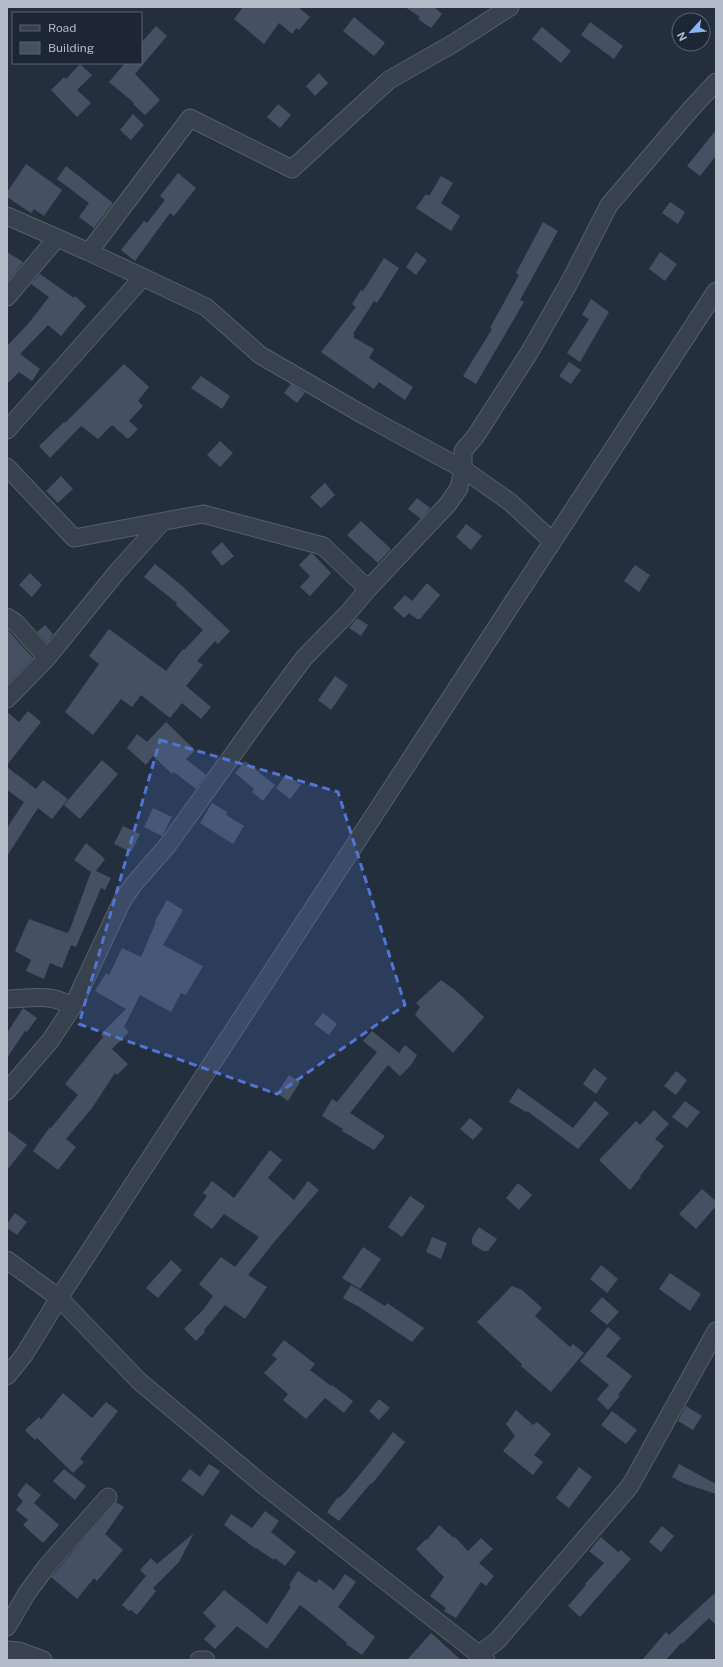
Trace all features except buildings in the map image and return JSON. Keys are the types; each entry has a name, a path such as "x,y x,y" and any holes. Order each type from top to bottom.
{"street":[{"path":"89,252 190,118 292,169 389,80 454,43 510,7"},
{"path":"7,1091 50,1041 72,1008 119,908 133,885 167,846 242,741 304,658 347,614 368,588 448,504 459,488 463,469 463,451 475,437 529,353 609,205 716,82"},
{"path":"7,216 206,306 260,354 367,417 463,469 510,502 552,541"},
{"path":"7,298 57,238"},
{"path":"7,430 142,277"},
{"path":"7,1376 24,1355 59,1298 716,291"},
{"path":"7,467 74,538 162,523 203,514 323,546 368,588"},
{"path":"7,699 47,658 117,572 162,523"},
{"path":"7,617 16,623 47,658"},
{"path":"7,999 48,998 61,1000 72,1008"},
{"path":"7,1260 59,1298 139,1381 262,1484 477,1656 497,1641 630,1486 716,1331"},
{"path":"7,1627 27,1593 47,1566 108,1497"},
{"path":"7,1650 19,1650 43,1660"},
{"path":"199,1660 206,1660"}],"highlighted area":[{"path":"160,740 338,792 405,1005 277,1094 79,1024"}]}
